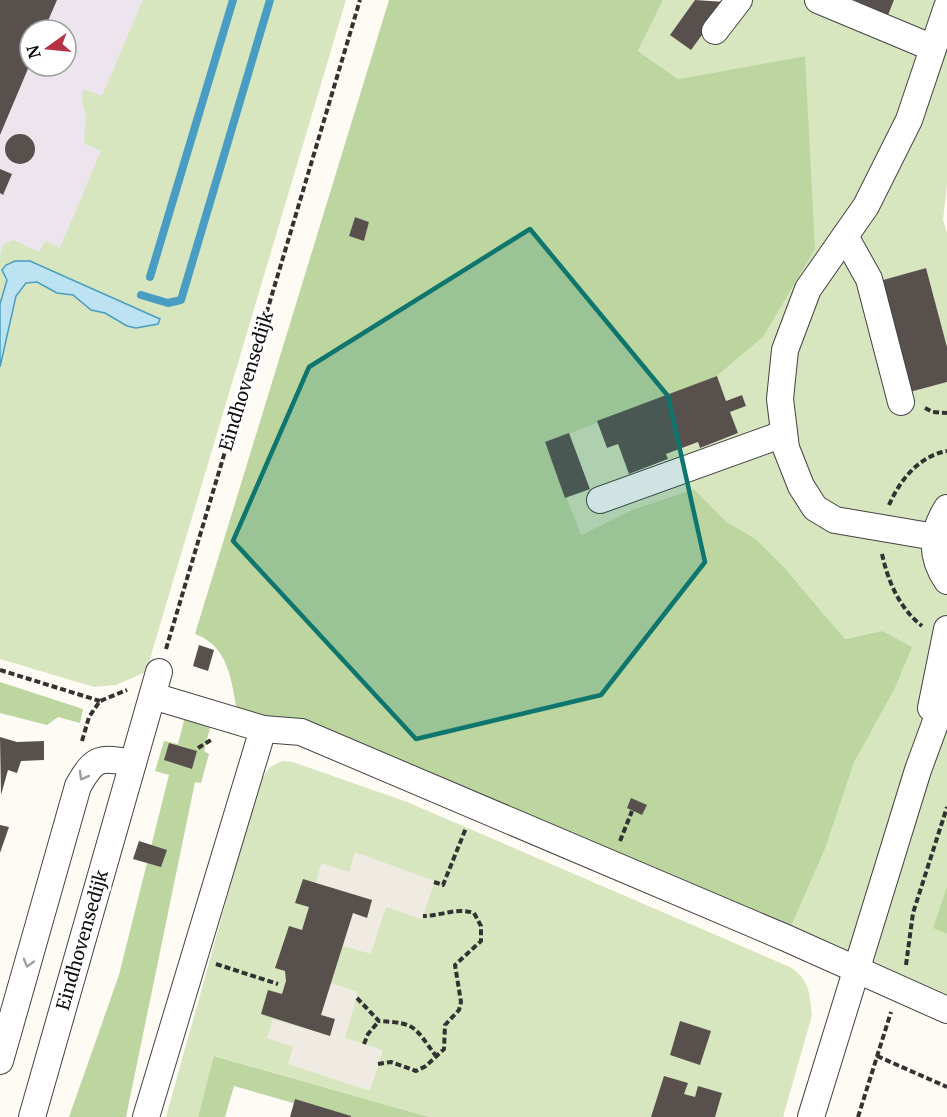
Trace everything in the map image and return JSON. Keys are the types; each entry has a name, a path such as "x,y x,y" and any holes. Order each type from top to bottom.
{"street":[{"path":"715,32 739,0"},
{"path":"818,0 933,48"},
{"path":"935,537 835,520 814,508 801,486 783,434 780,399 785,350 808,289 866,206 909,120 947,7"},
{"path":"845,236 868,279 902,402"},
{"path":"600,500 783,434"},
{"path":"947,508 937,524 933,546 938,568 947,581"},
{"path":"918,770 947,629"},
{"name":"Eindhovensedijk","path":"32,1117 159,672"},
{"path":"811,1117 918,770 947,692"},
{"path":"153,696 263,729 301,732 786,938 947,1010"},
{"path":"146,1117 263,729"},
{"path":"0,1061 78,786 89,766 104,758 133,763"}],"path":[{"name":"Eindhovensedijk","path":"159,672 360,0"},
{"path":"0,670 99,701"},
{"path":"434,882 443,885 474,807"},
{"path":"378,1064 392,1062 417,1071 426,1066 444,1049 445,1025 459,1010 461,1002 455,965 458,959 481,941 481,926 474,914 464,910 423,916"},
{"path":"193,956 278,984"},
{"path":"357,998 379,1021 406,1022 414,1027 436,1056"},
{"path":"364,1044 368,1034 379,1021"},
{"path":"877,1056 947,1088"}],"highlighted area":[{"path":"530,229 668,396 705,562 601,695 416,739 233,541 309,367"}],"shaded area":[{"path":"0,0 176,0 0,545"},
{"path":"355,852 435,881 422,919 386,907 371,954 343,946 353,913 367,917 372,900 316,883 321,863 349,872"},
{"path":"331,983 358,992 345,1038 383,1050 370,1091 288,1064 293,1047 267,1038 273,1019 330,1036 335,1019 321,1015"}],"green space":[{"path":"143,0 346,0 146,672 116,685 94,687 0,659 0,256 3,245 13,240 39,252 45,241 60,248 101,151 84,143 86,114 82,103 83,89 102,96"},
{"path":"389,0 663,0 638,51 678,79 805,56 815,249 763,337 717,376 545,443 581,535 634,509 694,489 727,522 756,539 783,566 845,639 882,631 912,647 894,690 854,763 825,849 786,938 599,860 239,722 232,683 223,659 207,640 195,634","holes":["355,217 369,222 364,240 349,236"]},
{"path":"663,0 695,0 671,35 691,50 725,2 723,0 854,0 888,14 894,0 947,0 947,185 943,220 947,233 947,347 926,268 876,282 905,393 947,382 947,886 934,928 947,934 947,1010 786,938 825,849 854,763 894,690 882,631 845,639 783,566 756,539 727,522 694,489 634,509 581,535 565,498 590,488 569,433 597,421 607,448 618,444 630,474 668,460 666,454 698,442 700,448 738,433 730,412 746,406 742,395 726,401 717,376 763,337 805,56 678,79 638,51"},
{"path":"0,682 83,709 80,723 58,717 47,725 0,713"},
{"path":"187,709 212,720 204,751 209,754 201,783 195,782 126,1117 69,1117 119,975 169,775 155,771 164,741 178,744"},
{"path":"282,761 293,762 407,802 790,967 805,982 812,1015 783,1117 429,1117 215,1056 198,1117 166,1117 259,783 269,768"},
{"path":"947,886 947,934 933,928"},
{"path":"214,1056 429,1117 342,1117 234,1086 225,1117 198,1117"}],"water":[{"path":"15,261 30,261 160,319 158,324 136,328 127,326 105,313 91,310 73,295 57,293 37,282 26,283 16,296 0,367 0,304 7,280 2,270 6,265"}],"building":[{"path":"0,0 57,0 49,18 18,18 18,78 24,78 0,135"},
{"path":"695,0 726,2 691,50 670,35"},
{"path":"854,0 894,0 888,15"},
{"path":"20,134 31,138 35,149 31,160 20,164 9,160 5,149 9,138"},
{"path":"0,169 12,174 3,195 0,193"},
{"path":"355,217 369,222 364,241 349,236"},
{"path":"926,268 947,347 947,382 906,393 876,282"},
{"path":"717,376 726,401 742,395 746,406 730,412 738,433 700,448 698,442 666,454 668,459 629,474 618,444 607,448 597,421"},
{"path":"569,433 590,489 565,498 545,442"},
{"path":"199,645 214,650 208,671 193,666"},
{"path":"0,737 17,742 44,741 44,760 21,761 17,773 8,770 1,795"},
{"path":"169,743 197,751 192,769 164,760"},
{"path":"631,798 647,805 642,815 627,808"},
{"path":"0,825 9,827 0,853"},
{"path":"139,841 167,850 161,867 133,859"},
{"path":"303,879 372,900 367,918 353,913 321,1015 335,1019 330,1036 261,1014 268,990 282,994 286,981 285,971 275,968 289,926 302,930 309,907 295,903"},
{"path":"680,1021 711,1031 700,1065 670,1055"},
{"path":"664,1076 688,1083 684,1094 695,1097 698,1086 722,1093 715,1117 651,1117"},
{"path":"295,1099 351,1116 351,1117 290,1117"}],"waterway":[{"path":"150,277 233,0"},
{"path":"141,295 168,303 181,300 270,0"}]}
